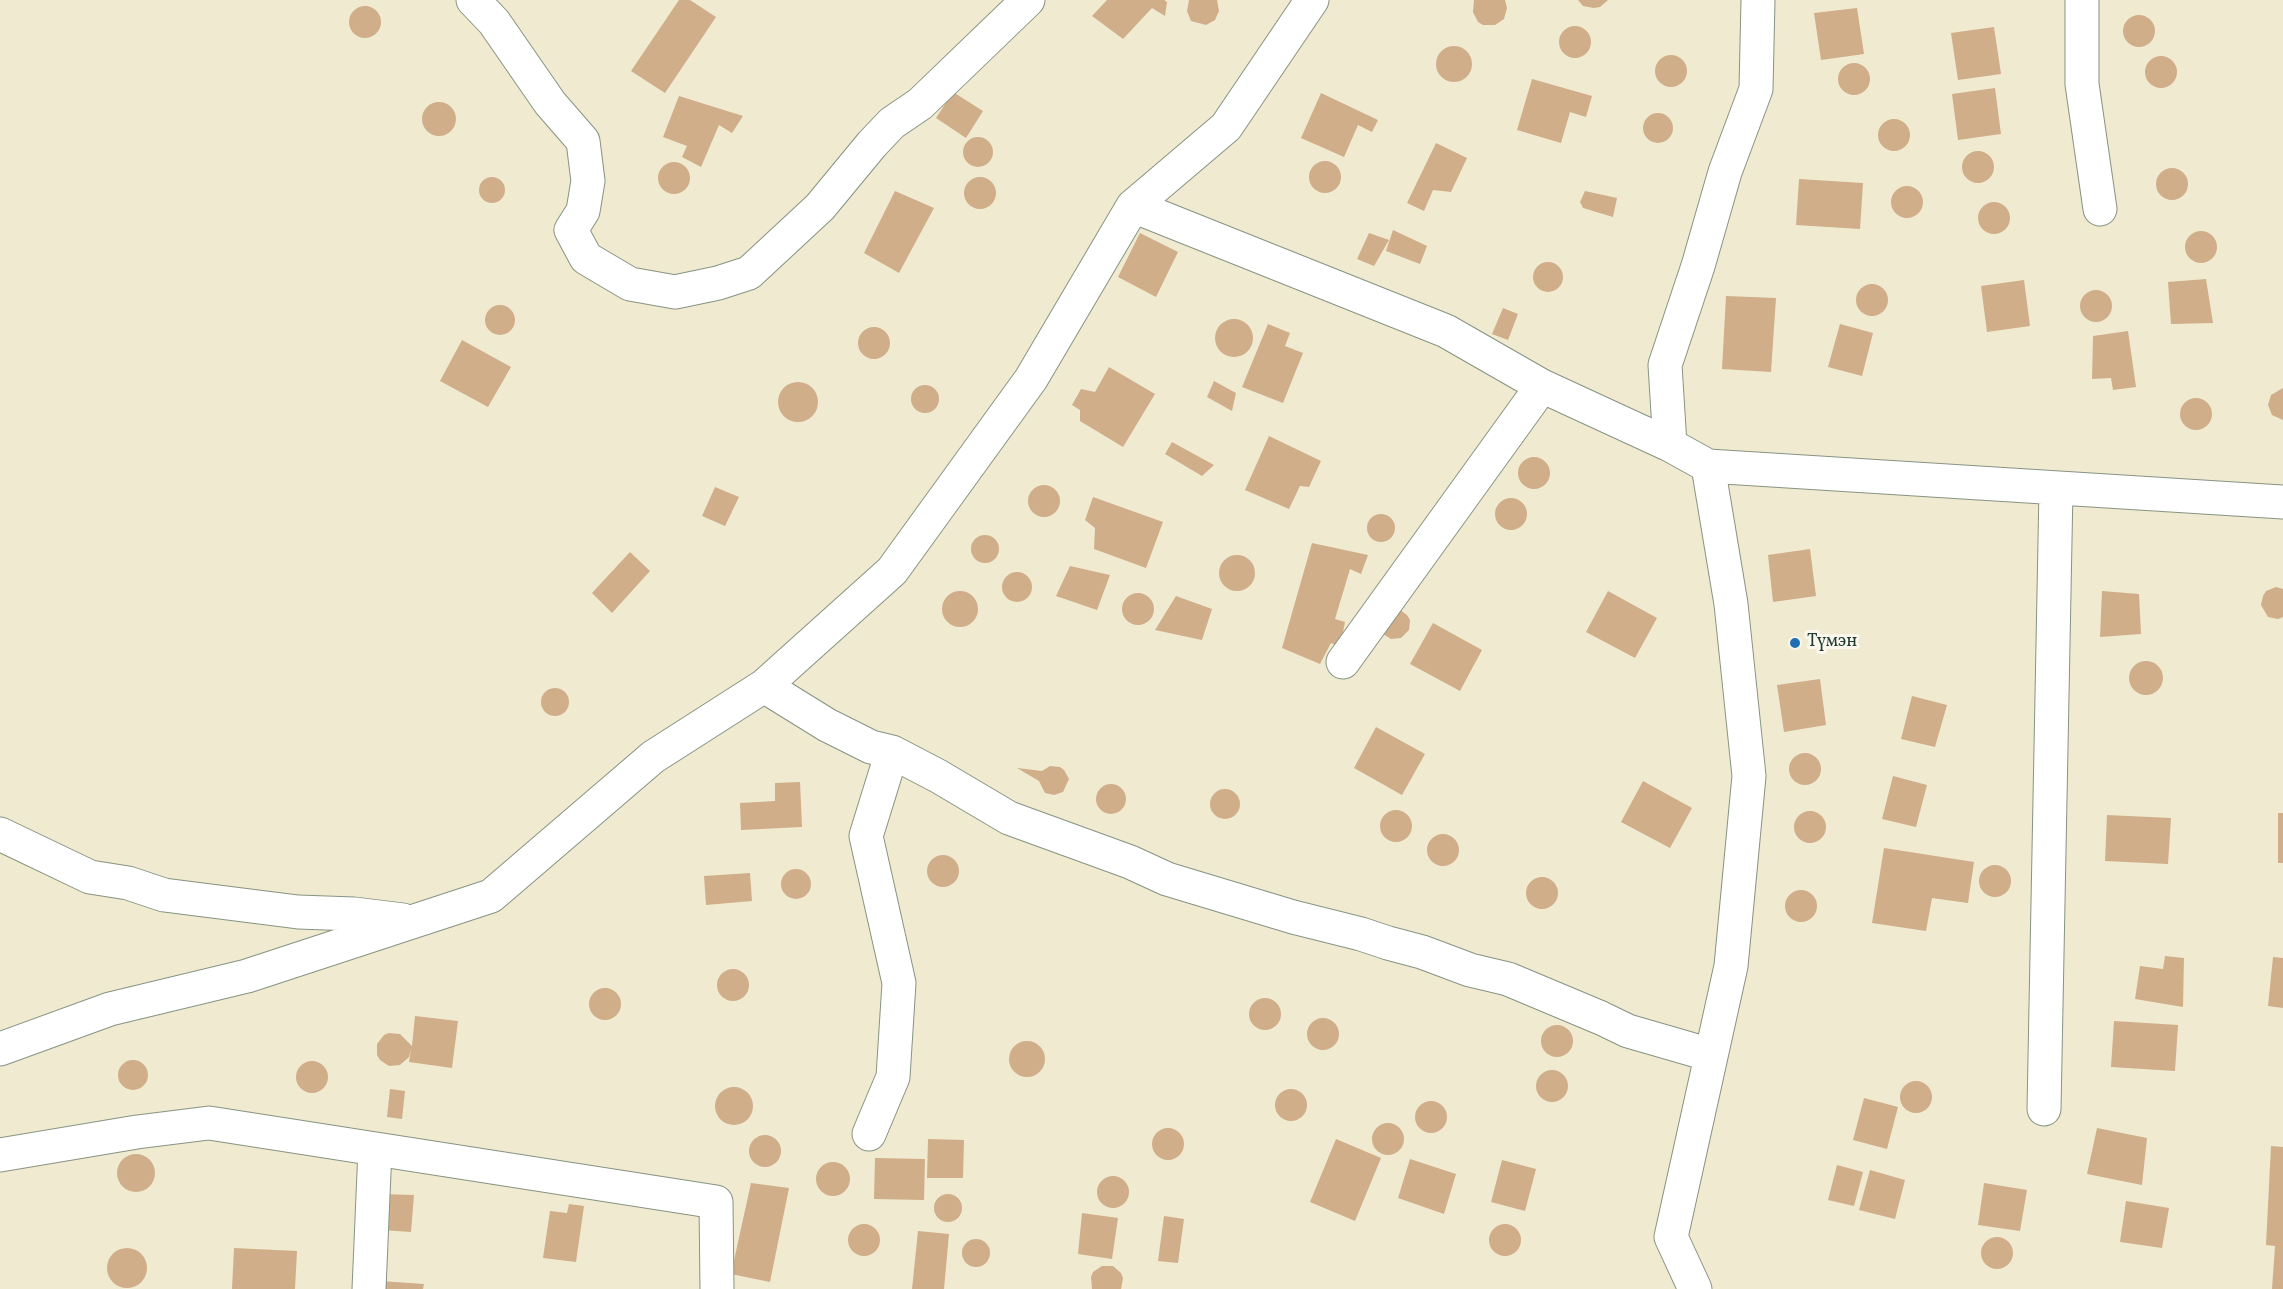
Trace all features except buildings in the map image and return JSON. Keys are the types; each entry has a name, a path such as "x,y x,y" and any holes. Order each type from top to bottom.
{"street":[{"path":"473,0 494,22 550,103 583,141 588,181 583,211 571,230 586,258 630,284 675,292 718,283 749,273 820,207 892,123 920,104 1028,0"},
{"path":"0,1049 110,1009 247,976 491,896 653,757 764,686 892,571 1031,379 1133,206 1226,127 1312,0"},
{"path":"1670,445 1665,365 1698,266 1725,172 1756,89 1758,0"},
{"path":"2082,0 2082,84 2100,210"},
{"path":"1133,206 1446,331 1542,386 1670,445 1708,466 2283,502"},
{"path":"1343,662 1542,386"},
{"path":"1695,1289 1671,1237 1731,966 1749,776 1731,604 1708,466"},
{"path":"2044,1109 2056,489"},
{"path":"764,686 828,725 871,747 891,752 938,776 1009,818 1130,862 1167,879 1293,917 1422,951 1470,970 1508,979 1628,1031 1711,1055"},
{"path":"869,1134 893,1077 899,983 866,836 891,752"},
{"path":"0,834 90,878 128,883 164,895 239,906 404,920 491,896"},
{"path":"0,1155 137,1132 209,1123 716,1202 717,1289"},
{"path":"369,1289 375,1149"}],"place":[{"name":"Түмэн","path":"1795,643"}]}
